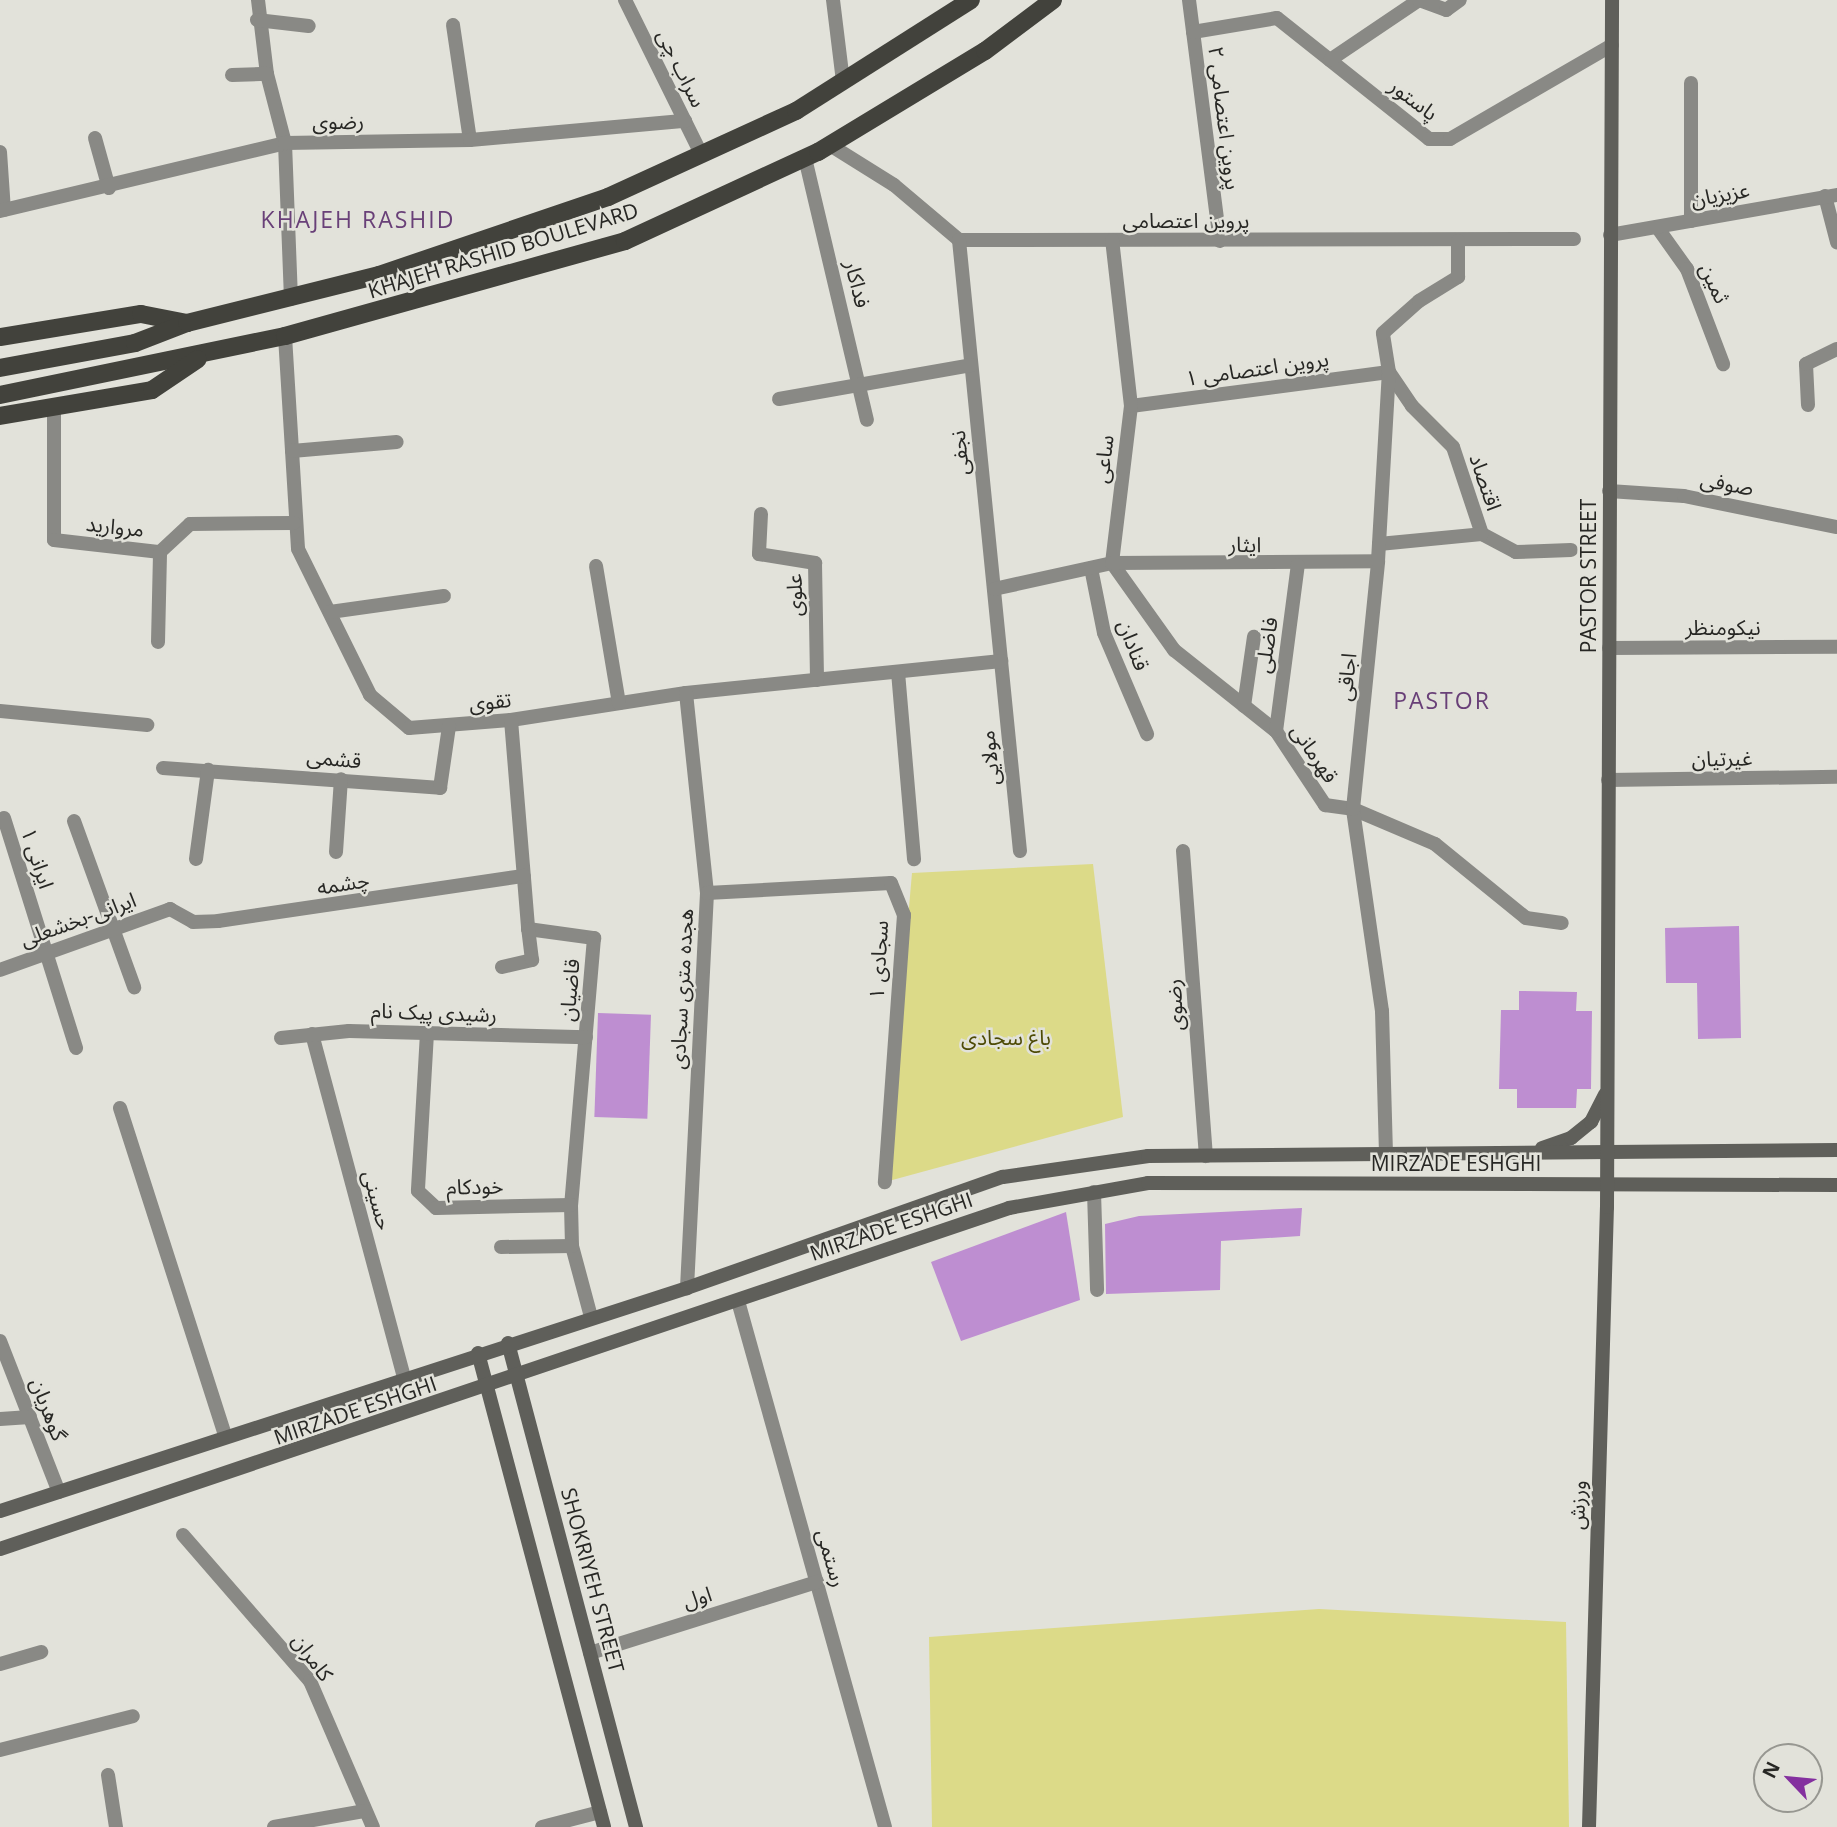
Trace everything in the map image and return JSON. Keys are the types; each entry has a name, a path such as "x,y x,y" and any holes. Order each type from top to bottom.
{"main road":[{"name":"KHAJEH RASHID BOULEVARD","path":"0,368 135,343 187,323 291,299 608,197 701,155 843,82 970,0"},
{"name":"KHAJEH RASHID BOULEVARD","path":"0,395 203,356 285,336 625,241 830,145 985,51 1054,0"},
{"name":"PASTOR STREET","path":"1607,1152 1612,0"},
{"path":"0,337 141,314 187,323"},
{"path":"0,416 152,390 203,356"},
{"path":"1519,1153 1571,1138 1591,1122 1607,1089"},
{"name":"MIRZADE ESHGHI","path":"0,1511 508,1343 687,1288 1003,1177 1149,1156 1837,1150"},
{"name":"ورزش","path":"1589,1827 1607,1152"},
{"name":"MIRZADE ESHGHI","path":"0,1549 519,1377 1009,1208 1148,1183 1837,1185"},
{"name":"SHOKRIYEH STREET","path":"508,1343 636,1827"},
{"path":"478,1353 602,1820"}],"street":[{"path":"258,0 257,20 267,74 285,143 291,299"},
{"name":"سراب چی","path":"625,0 701,155"},
{"path":"833,0 843,82"},
{"name":"پروین اعتصامی ۲","path":"1189,0 1220,240"},
{"path":"1330,61 1419,0 1446,10 1460,0"},
{"name":"پاستور","path":"1193,32 1277,18 1429,139 1450,139 1612,45"},
{"path":"257,20 309,26"},
{"path":"453,25 470,139"},
{"path":"232,75 267,74"},
{"path":"1691,83 1691,221"},
{"name":"رضوی","path":"2,211 109,188 285,143 470,139 685,121"},
{"path":"94,138 109,188"},
{"path":"830,145 894,185 959,240"},
{"path":"0,152 2,211"},
{"name":"فداکار","path":"805,158 867,420"},
{"path":"1831,196 1837,242"},
{"name":"عزیزیان","path":"1610,235 1831,196"},
{"name":"ثمین","path":"1657,227 1687,269 1723,364"},
{"name":"پروین اعتصامی","path":"959,240 1574,239"},
{"name":"نجفی","path":"959,240 1000,662"},
{"name":"ساعی","path":"1112,240 1131,406 1112,563"},
{"name":"اجاقی","path":"1387,1154 1382,1011 1353,809 1378,562 1389,372 1383,333 1419,301 1458,277 1458,241"},
{"name":"تقوی","path":"285,336 294,523 298,550 370,695 409,728 511,720 686,693 1000,662"},
{"path":"1808,405 1806,364 1837,349"},
{"path":"779,399 860,382 971,365"},
{"name":"پروین اعتصامی ۱","path":"1131,406 1389,372"},
{"name":"اقتصاد","path":"1389,372 1412,406 1453,447 1482,534 1516,552 1572,550"},
{"name":"مروارید","path":"54,407 54,540 160,552 190,524 294,523"},
{"path":"292,451 397,442"},
{"name":"صوفی","path":"1609,491 1684,496 1837,527"},
{"name":"علوی","path":"761,514 759,554 815,563 817,680"},
{"path":"1379,544 1482,534"},
{"path":"158,642 160,552"},
{"name":"ایثار","path":"1112,563 1298,565 1378,562"},
{"path":"994,589 1112,563"},
{"name":"قهرمانی","path":"1112,563 1174,650 1276,732 1325,805 1353,809 1435,844 1526,918 1562,923"},
{"name":"فاضلی","path":"1276,732 1298,565"},
{"path":"596,566 619,703"},
{"name":"قنادان","path":"1091,568 1104,633 1147,734"},
{"path":"330,612 444,596"},
{"path":"1244,706 1254,638"},
{"name":"نیکومنظر","path":"1609,648 1837,647"},
{"name":"مولایی","path":"1000,662 1020,851"},
{"path":"898,672 914,859"},
{"name":"هجده متری سجادی","path":"686,693 707,893 687,1288"},
{"path":"0,711 147,725"},
{"path":"502,967 532,960 511,720"},
{"name":"قشمی","path":"163,768 208,769 440,788 449,726"},
{"path":"196,859 208,769"},
{"name":"غیرتیان","path":"1608,780 1837,777"},
{"path":"336,852 341,779"},
{"name":"ایرانی ۱","path":"4,818 76,1048"},
{"path":"74,821 110,928 134,987"},
{"name":"رضوی","path":"1183,850 1206,1156"},
{"name":"چشمه","path":"170,909 193,922 218,921 524,876"},
{"name":"سجادی ۱","path":"707,893 891,883 904,915 885,1182"},
{"name":"ایرانی-بخشعلی","path":"0,970 110,928 170,909"},
{"name":"قاضیان","path":"528,929 594,938 571,1205 572,1246 592,1317"},
{"name":"رشیدی پیک نام","path":"281,1038 312,1034 427,1033 586,1037"},
{"name":"خودکام","path":"427,1033 418,1191 436,1208 571,1205"},
{"name":"حسینی","path":"312,1034 404,1377"},
{"path":"120,1108 225,1436"},
{"path":"1094,1192 1097,1290"},
{"path":"501,1247 572,1246"},
{"name":"رستمی","path":"738,1301 885,1827"},
{"name":"گوهریان","path":"0,1341 59,1492"},
{"path":"0,1419 30,1417"},
{"name":"کامران","path":"183,1535 310,1681 373,1827"},
{"name":"اول","path":"590,1653 817,1582"},
{"path":"0,1664 41,1652"},
{"path":"0,1750 133,1716"},
{"path":"108,1775 116,1827"},
{"path":"274,1827 364,1811"},
{"path":"542,1827 602,1820"}],"green space":[{"name":"باغ سجادی","path":"1093,864 1123,1117 885,1182 912,873"},
{"path":"1319,1609 1566,1622 1569,1827 932,1827 929,1637"}],"building":[{"path":"1739,926 1741,1038 1698,1039 1697,983 1666,983 1665,928"},
{"path":"1519,991 1577,992 1576,1011 1592,1011 1591,1089 1577,1089 1576,1108 1517,1108 1517,1089 1499,1089 1501,1010 1519,1010"},
{"path":"598,1013 651,1015 647,1119 594,1117"},
{"path":"1302,1208 1300,1236 1221,1241 1220,1290 1106,1294 1105,1224 1139,1216"},
{"path":"1066,1212 1080,1300 961,1341 931,1262"}],"district":[{"name":"KHAJEH RASHID","path":"358,219"},
{"name":"PASTOR","path":"1442,700"}]}
